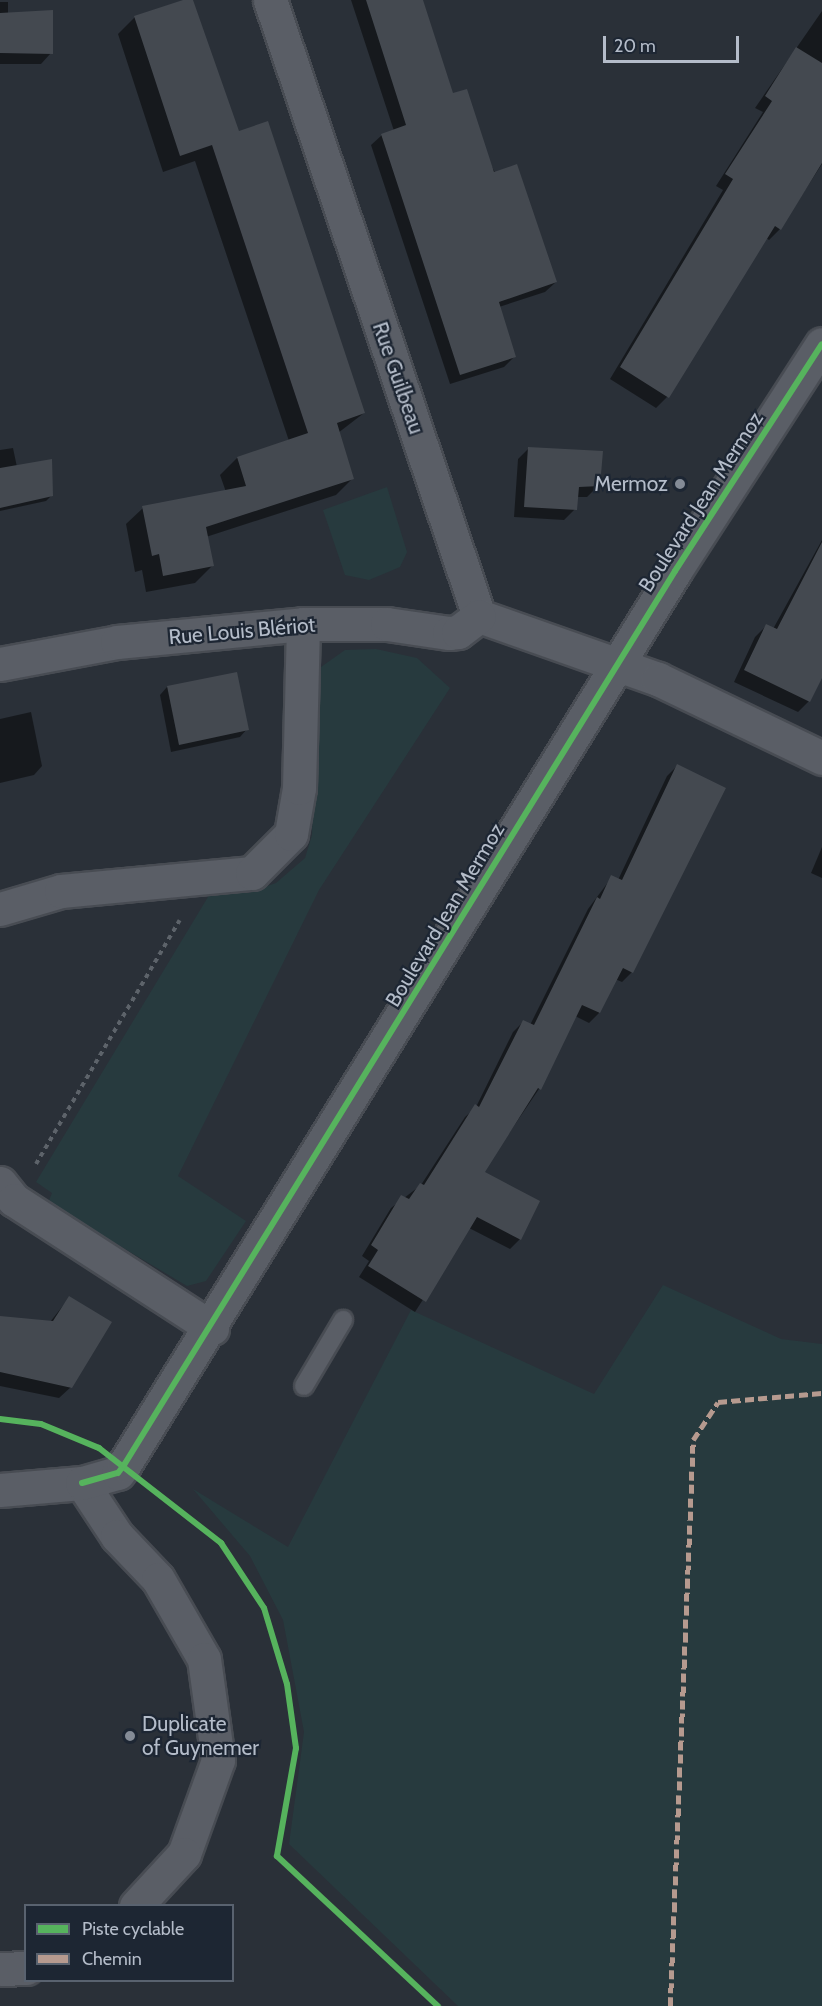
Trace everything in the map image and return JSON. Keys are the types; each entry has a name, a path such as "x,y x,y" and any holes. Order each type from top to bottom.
{"street":[{"name":"Rue Guilbeau","path":"270,0 480,616"},
{"name":"Boulevard Jean Mermoz","path":"0,1490 82,1484 118,1473 212,1328 618,665 822,344"},
{"name":"Rue Louis Blériot","path":"0,664 117,642 303,624 377,623 449,633 458,632 480,616"},
{"path":"480,616 658,679 822,758"},
{"path":"0,909 62,891 252,873 291,834 299,788 303,624"},
{"path":"7,1191 212,1328"},
{"path":"82,1484 117,1536 158,1579 204,1659 218,1760 184,1854 137,1904"},
{"path":"0,1970 24,1968"}],"lane":[{"path":"304,1386 343,1320"}],"path":[{"path":"7,1191 205,878"}],"green space":[{"path":"387,487 407,552 400,567 369,580 345,575 323,510"},
{"path":"376,649 417,658 450,688 319,890 178,1176 246,1221 206,1281 187,1286 48,1203 52,1193 36,1182 211,892 248,893 276,883 305,858 312,835 316,681 321,667 345,650"},
{"path":"663,1285 781,1339 822,1344 822,2006 458,2006 289,1844 304,1732 283,1620 250,1556 193,1489 288,1547 411,1310 594,1394"}],"building":[{"path":"183,0 193,0 239,131 268,121 365,413 337,423 354,479 206,527 214,566 163,576 159,554 152,556 142,506 246,486 237,457 308,433 212,145 180,156 134,16"},
{"path":"366,0 423,0 453,93 467,89 494,172 517,164 557,282 499,302 516,357 460,375 381,134 406,125"},
{"path":"53,10 53,54 0,53 0,13"},
{"path":"796,47 822,63 822,163 781,230 775,226 669,398 620,367 733,179 725,174 772,101 765,96"},
{"path":"528,447 603,451 600,486 579,487 577,510 524,507"},
{"path":"52,459 53,496 0,508 0,468"},
{"path":"822,542 822,678 810,702 744,670 766,624 777,629"},
{"path":"237,672 249,730 179,745 167,686"},
{"path":"677,764 726,788 633,973 623,968 600,1013 582,1005 541,1090 538,1088 485,1172 540,1201 521,1240 477,1217 426,1302 368,1266 378,1250 371,1245 401,1195 409,1199 420,1183 424,1185 475,1104 479,1107 523,1020 534,1025 597,897 600,899 611,875 622,880"},
{"path":"69,1296 112,1322 72,1388 0,1372 0,1316 53,1321"}],"marked path":[{"path":"670,2006 693,1440 718,1402 822,1393"}],"cycle path":[{"path":"82,1483 118,1473 124,1465 675,571 822,344"},
{"path":"0,1419 41,1424 99,1448 221,1543 264,1608 287,1684 296,1748 277,1856 438,2006"}],"place":[{"name":"Mermoz","path":"680,484"},
{"name":"Duplicate of Guynemer","path":"130,1736"}]}
